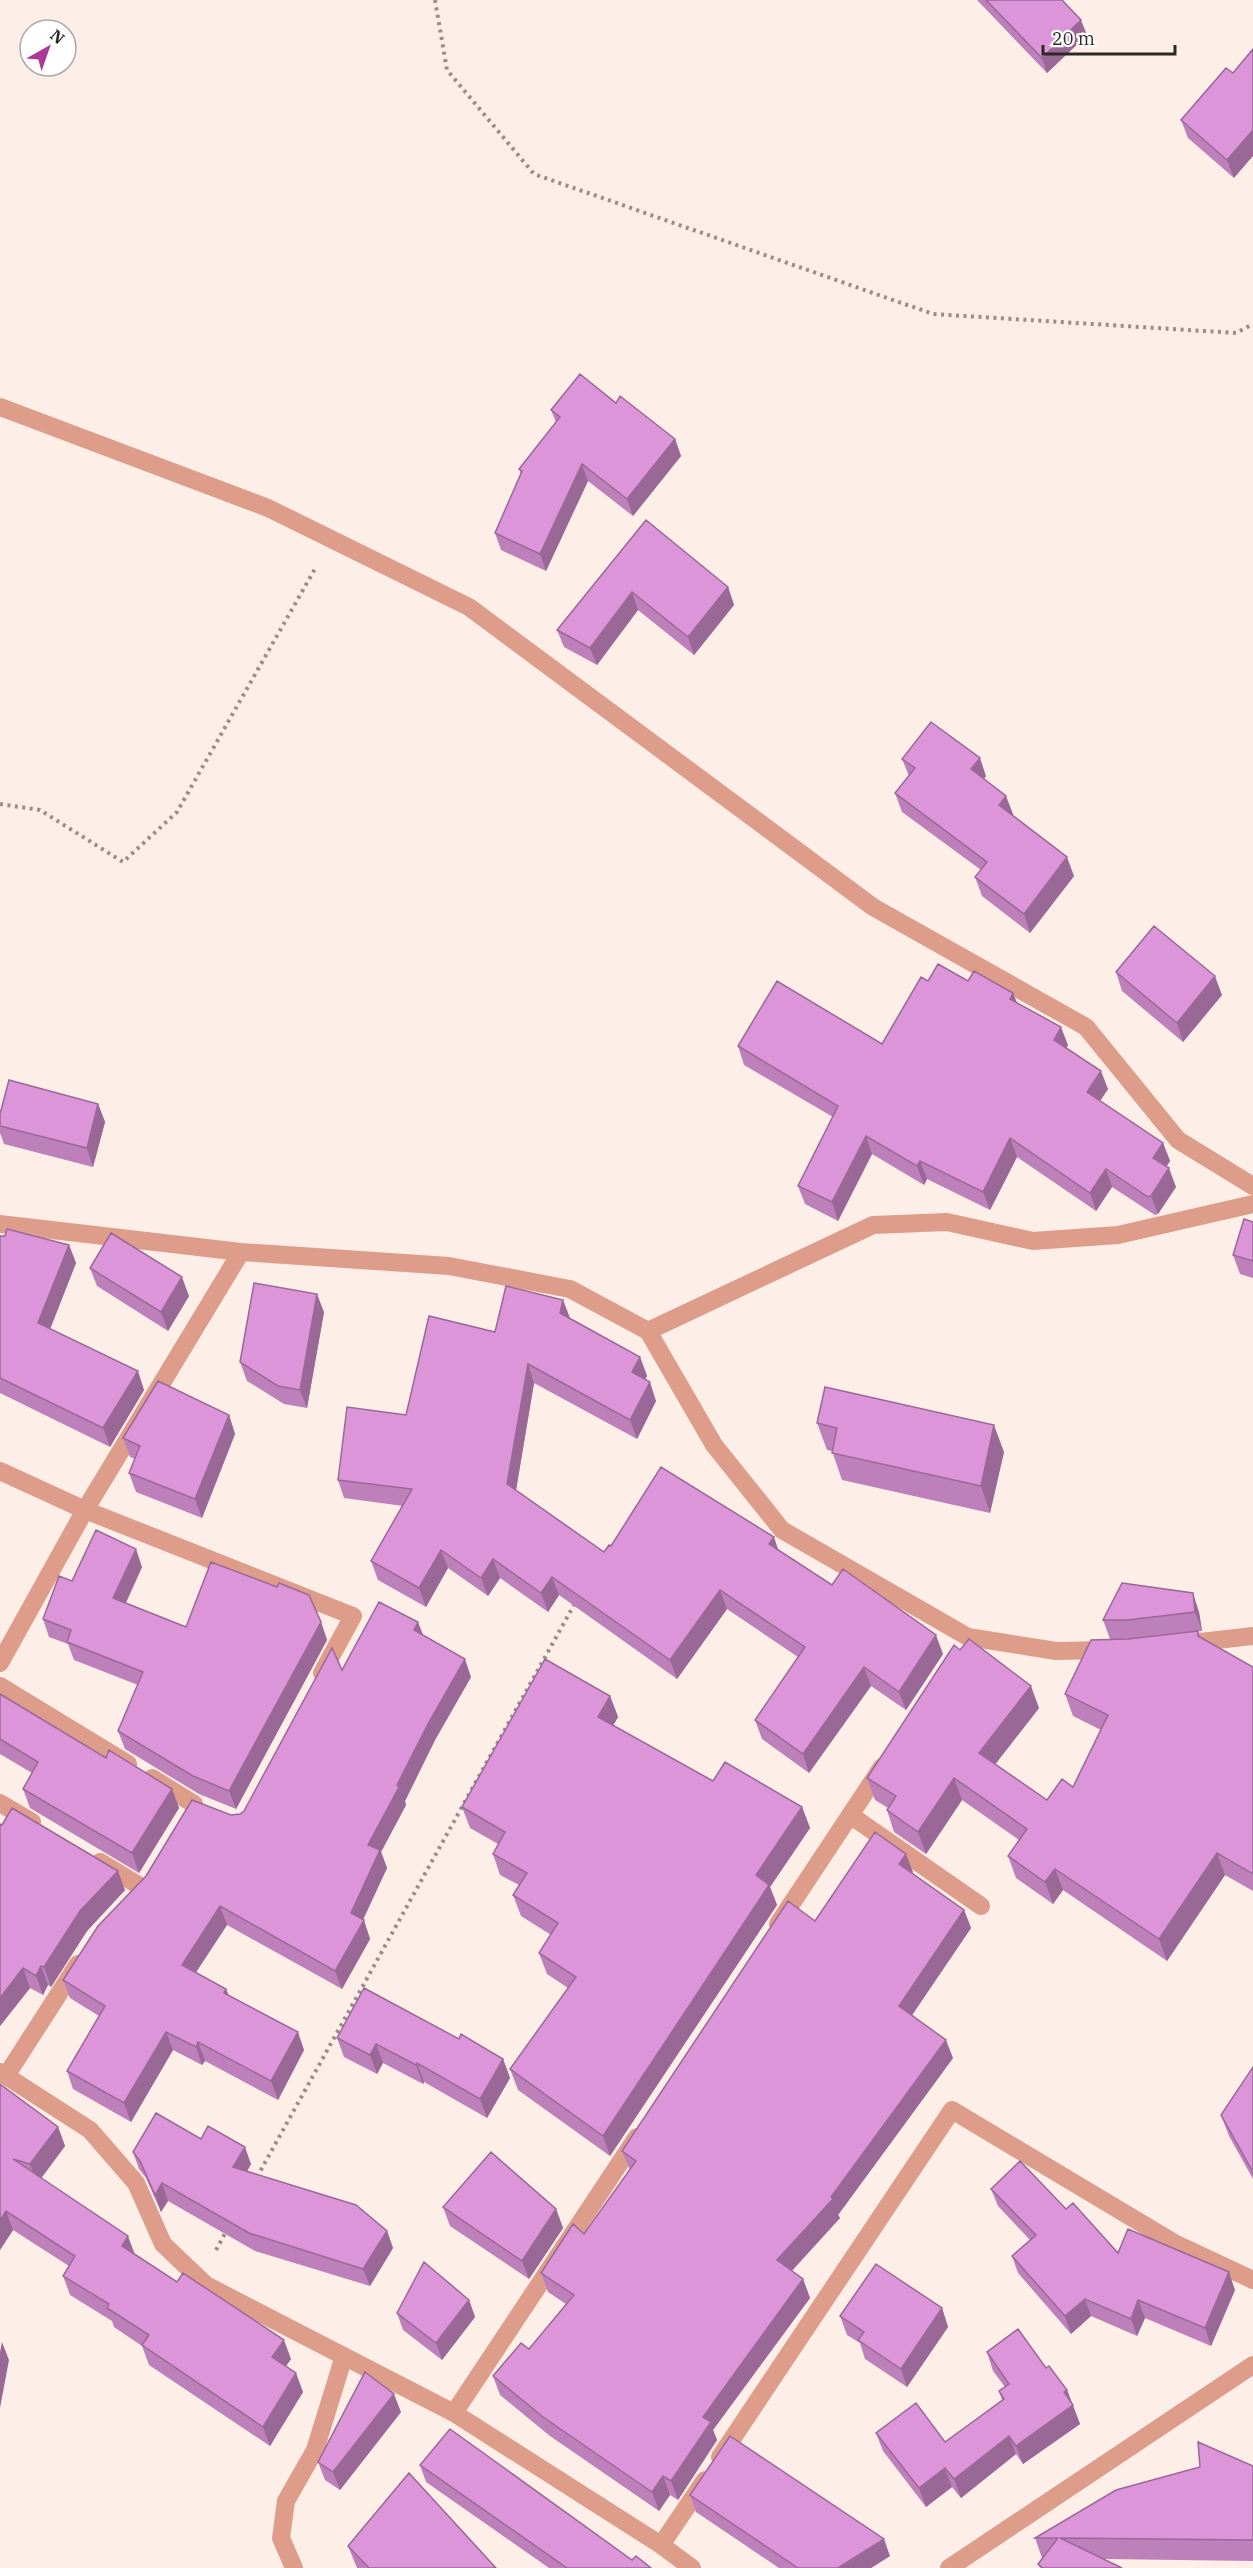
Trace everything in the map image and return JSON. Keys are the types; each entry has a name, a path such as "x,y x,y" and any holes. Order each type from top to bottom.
{"street":[{"path":"0,407 268,508 469,607 873,907 1086,1027 1178,1140 1253,1186"},
{"path":"648,1331 873,1225 947,1222 1033,1241 1118,1235 1253,1204"},
{"path":"0,1224 241,1252 449,1266 570,1289 648,1331 714,1445 782,1530 968,1636 1056,1651 1123,1650"},
{"path":"0,1663 85,1510 241,1252"},
{"path":"0,1471 85,1510 353,1616 314,1689"},
{"path":"955,1656 968,1636"},
{"path":"1170,1646 1253,1636"},
{"path":"0,1686 194,1804 213,1812"},
{"path":"771,1935 889,1756"},
{"path":"0,1803 51,1834"},
{"path":"183,1823 194,1804"},
{"path":"850,1815 981,1906"},
{"path":"82,1852 143,1888"},
{"path":"128,1905 143,1888 154,1870"},
{"path":"90,1947 3,2074 90,2130 136,2183 163,2244 206,2285 454,2413 661,2545 692,2568"},
{"path":"661,2545 952,2110 1176,2244 1253,2280"},
{"path":"454,2413 645,2124"},
{"path":"294,2568 281,2538 286,2501 315,2450 344,2356"},
{"path":"949,2568 1253,2365"}],"path":[{"path":"435,0 447,70 534,174 933,314 1236,333 1253,324"},
{"path":"0,804 40,810 123,862 177,812 332,538"},
{"path":"256,2179 580,1595"},
{"path":"215,2252 233,2221"}],"building":[{"path":"986,0 1062,0 1081,20 1042,58"},
{"path":"1253,49 1253,130 1227,160 1181,120 1226,68 1233,73"},
{"path":"580,374 616,403 620,396 675,439 627,499 582,464 540,554 495,533 522,471 519,469 560,417 551,410"},
{"path":"646,520 728,587 688,637 632,592 590,648 557,630"},
{"path":"931,722 980,758 971,769 1006,796 999,805 1067,857 1024,914 975,877 987,862 895,793 915,768 902,759"},
{"path":"1154,926 1215,976 1177,1023 1116,972"},
{"path":"938,964 968,981 974,971 1013,993 1010,999 1061,1027 1054,1040 1101,1071 1087,1092 1163,1143 1153,1158 1169,1168 1151,1196 1148,1197 1106,1169 1090,1193 1010,1138 983,1192 920,1161 917,1166 866,1136 832,1202 798,1186 838,1106 738,1046 777,981 882,1044 921,977 928,981"},
{"path":"9,1080 98,1104 87,1148 0,1126 0,1114"},
{"path":"1244,1219 1253,1222 1253,1261 1233,1255"},
{"path":"7,1229 69,1245 38,1323 138,1371 103,1428 0,1378 0,1236 5,1236"},
{"path":"111,1233 182,1277 161,1312 90,1268"},
{"path":"254,1283 317,1294 300,1390 278,1386 240,1362"},
{"path":"506,1286 563,1300 560,1313 640,1357 632,1372 650,1382 630,1420 528,1364 507,1484 604,1552 609,1545 611,1546 661,1467 774,1537 769,1544 832,1585 843,1569 936,1635 899,1692 864,1667 803,1754 755,1720 805,1647 720,1590 670,1660 552,1577 541,1593 493,1559 481,1578 441,1550 419,1588 371,1561 412,1489 338,1480 347,1407 406,1415 429,1316 495,1332"},
{"path":"158,1381 229,1415 195,1499 129,1473 140,1446 123,1438"},
{"path":"825,1387 994,1425 981,1486 832,1453 837,1428 817,1423"},
{"path":"96,1530 136,1549 113,1598 186,1627 211,1562 277,1587 279,1583 309,1595 321,1622 229,1791 193,1776 118,1731 143,1672 67,1642 71,1630 43,1619 59,1576 72,1581"},
{"path":"1122,1583 1193,1593 1195,1612 1127,1620 1103,1620"},
{"path":"379,1602 418,1622 414,1630 465,1659 429,1722 397,1785 399,1787 368,1845 380,1850 351,1913 364,1920 335,1971 220,1906 182,1965 226,1989 224,1993 298,2032 271,2081 198,2042 196,2047 166,2032 124,2103 67,2071 105,2006 63,1980 98,1926 146,1876 192,1800 231,1815 244,1811 332,1648 342,1670"},
{"path":"1198,1631 1198,1636 1253,1667 1253,1874 1217,1853 1159,1939 1055,1869 1045,1882 1008,1856 1027,1829 954,1778 918,1832 887,1810 896,1796 867,1778 954,1645 960,1650 969,1639 1031,1686 979,1753 1047,1800 1062,1779 1073,1787 1108,1715 1065,1694 1091,1640 1128,1639"},
{"path":"545,1659 610,1696 598,1717 713,1781 725,1762 802,1807 756,1875 769,1885 603,2136 510,2069 576,1977 539,1953 558,1923 513,1895 527,1873 493,1854 505,1832 462,1807"},
{"path":"0,1694 106,1758 109,1750 172,1789 132,1853 23,1789 38,1762 0,1739"},
{"path":"12,1808 118,1871 80,1911 36,1976 23,1968 0,1998 0,1824 2,1825"},
{"path":"875,1832 906,1854 899,1864 964,1910 899,2006 946,2040 831,2197 833,2199 777,2260 803,2279 703,2417 711,2422 671,2481 663,2476 652,2492 543,2417 493,2376 521,2343 529,2349 574,2295 541,2273 573,2224 584,2234 636,2161 622,2151 788,1901 815,1921"},
{"path":"364,1988 459,2039 461,2034 503,2059 480,2099 417,2063 416,2065 376,2044 370,2055 337,2038"},
{"path":"1253,2067 1253,2172 1221,2115"},
{"path":"0,2084 58,2127 30,2164 13,2159 128,2236 122,2246 177,2282 183,2273 284,2340 272,2357 296,2373 263,2427 142,2345 149,2335 107,2308 109,2304 63,2276 75,2256 6,2211 0,2220"},
{"path":"156,2113 201,2139 208,2126 245,2147 233,2167 356,2205 387,2231 363,2269 249,2233 162,2183 155,2195 140,2161 133,2152"},
{"path":"491,2152 556,2209 522,2261 443,2207"},
{"path":"1020,2161 1066,2209 1073,2203 1118,2253 1128,2229 1229,2272 1205,2328 1138,2300 1131,2319 1085,2299 1065,2316 1012,2256 1036,2235 991,2189"},
{"path":"424,2262 469,2300 436,2343 397,2313"},
{"path":"876,2264 942,2308 901,2369 858,2340 864,2332 840,2316"},
{"path":"1018,2329 1046,2368 1049,2366 1067,2390 1064,2392 1073,2405 1016,2446 1009,2436 954,2479 945,2468 919,2488 876,2433 916,2403 945,2442 1004,2399 999,2391 1009,2384 987,2352"},
{"path":"365,2372 394,2394 333,2472 318,2462"},
{"path":"450,2429 632,2560 636,2556 651,2568 567,2568 420,2465"},
{"path":"730,2436 884,2539 838,2568 798,2568 690,2495"},
{"path":"1198,2442 1253,2466 1253,2540 1060,2538 1122,2568 1043,2568 1038,2564 1058,2538 1035,2538 1116,2490 1200,2467"},
{"path":"409,2473 496,2568 369,2568 348,2546"}]}
